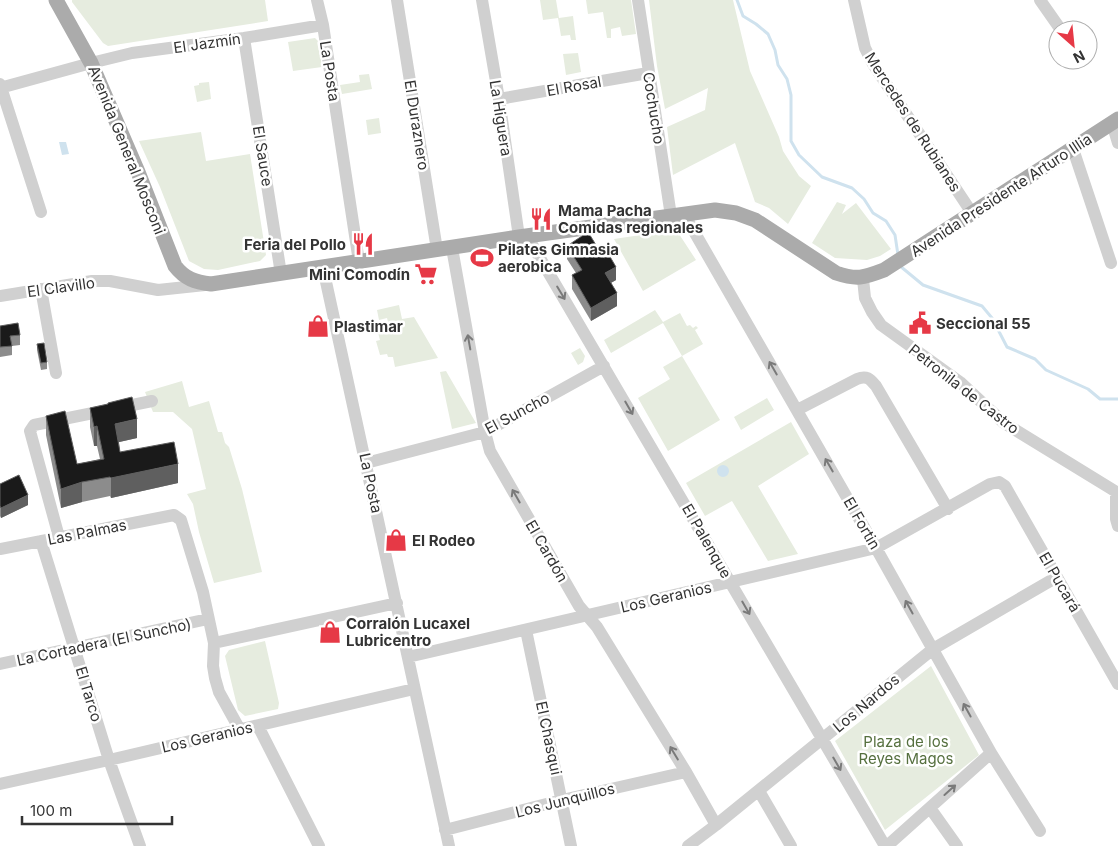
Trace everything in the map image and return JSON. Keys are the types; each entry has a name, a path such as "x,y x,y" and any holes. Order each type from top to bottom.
{"main road":[{"name":"Avenida General Mosconi","path":"56,0 91,62 131,155 175,266 190,280 210,284"},
{"name":"Avenida Presidente Arturo Illia","path":"863,279 884,270 1073,150 1115,121"},
{"path":"210,284 523,236 715,210 749,217 773,230 836,273 850,278 863,279"}],"street":[{"name":"La Posta","path":"318,0 359,262"},
{"name":"El Duraznero","path":"397,0 445,249"},
{"name":"La Higuera","path":"482,0 523,236"},
{"name":"Cochucho","path":"638,0 648,73 678,215"},
{"name":"Mercedes de Rubianes","path":"854,0 866,48 873,64 972,213"},
{"path":"1040,0 1054,20"},
{"name":"El Jazmín","path":"0,87 91,62 132,53 323,25"},
{"name":"El Sauce","path":"244,38 281,274"},
{"name":"El Rosal","path":"499,99 648,73"},
{"path":"0,87 41,212"},
{"path":"1115,121 1118,143"},
{"path":"1073,150 1111,263"},
{"name":"El Fortin","path":"678,215 797,410 991,753 1040,831"},
{"name":"El Palenque","path":"523,236 604,366 886,846"},
{"name":"El Cardón","path":"445,249 490,451 579,606 598,627 716,825"},
{"name":"La Posta","path":"323,268 449,846"},
{"name":"Petronila de Castro","path":"863,279 865,298 881,325 960,382 1004,423 1117,493"},
{"name":"El Clavillo","path":"0,296 92,281 110,281 158,290 210,284"},
{"path":"40,289 56,373"},
{"name":"El Suncho","path":"366,463 485,432 604,366"},
{"path":"797,410 857,378 870,378 948,509"},
{"path":"58,537 30,431 34,425 152,401"},
{"name":"Los Geranios","path":"408,657 876,548 990,484 999,482"},
{"name":"El Pucará","path":"999,482 1004,486 1058,577 1118,684"},
{"path":"1117,493 1116,519 1118,526"},
{"name":"Las Palmas","path":"0,549 174,515 181,520 203,592 208,619"},
{"name":"El Tarco","path":"41,541 109,760 140,846"},
{"name":"Los Nardos","path":"688,846 759,791 933,649 1058,577"},
{"path":"214,643 397,603"},
{"path":"208,619 214,643 214,666 219,692 240,730"},
{"name":"La Cortadera (El Suncho)","path":"0,664 208,619"},
{"name":"El Chasqui","path":"526,630 571,846"},
{"name":"Los Geranios","path":"0,784 414,690"},
{"path":"258,726 319,846"},
{"path":"886,846 991,753"},
{"name":"Los Junquillos","path":"445,830 562,800 686,772"},
{"path":"759,791 791,846"},
{"path":"930,808 958,846"}],"green space":[{"path":"72,0 265,0 268,21 108,46 103,43"},
{"path":"540,0 556,0 559,18 573,16 576,40 571,40 570,35 561,36 558,18 543,20"},
{"path":"586,0 631,0 636,34 622,36 620,27 611,29 611,38 607,38 603,12 588,14"},
{"path":"649,0 733,0 750,71 779,137 783,151 799,176 811,186 788,224 769,208 755,202 735,143 673,175 667,127 705,110 708,88 665,109 657,66"},
{"path":"315,38 318,41 322,67 293,71 288,42"},
{"path":"578,53 581,72 566,75 563,54"},
{"path":"369,74 372,89 342,94 340,85 360,82 359,75"},
{"path":"209,82 211,99 197,102 194,86 199,85 199,83"},
{"path":"379,118 381,133 368,135 366,120"},
{"path":"201,132 206,161 250,154 266,255 260,261 218,270 204,269 189,261 160,187 139,141"},
{"path":"837,202 846,205 842,214 856,203 891,249 880,256 867,260 835,258 812,243"},
{"path":"674,230 679,234 696,260 643,291 614,239"},
{"path":"399,305 402,319 414,317 438,358 395,367 393,357 388,357 387,354 380,355 376,341 380,340 376,325 388,322 387,318 379,320 377,310"},
{"path":"655,310 663,322 680,313 687,326 690,325 693,328 696,326 698,328 695,330 703,344 682,356 663,323 611,353 604,340"},
{"path":"580,348 585,356 583,362 578,365 571,353"},
{"path":"682,356 720,420 668,451 638,398 670,379 663,367"},
{"path":"446,371 476,423 452,429 440,372"},
{"path":"182,381 189,407 209,401 218,432 222,432 225,443 229,447 242,489 262,572 214,583 193,504 187,494 206,489 192,429 173,412 153,412 145,392"},
{"path":"767,398 774,410 741,430 734,417"},
{"path":"791,422 809,454 758,486 798,554 768,561 732,501 705,516 686,483"},
{"path":"265,641 279,703 278,709 245,716 238,710 225,656 229,650"},
{"name":"Plaza de los Reyes Magos","path":"931,666 979,755 885,830 835,741"}],"water":[{"path":"59,142 66,142 69,154 62,155"},
{"path":"721,465 725,465 729,471 725,477 721,477 717,473 717,469"}],"building":[{"path":"588,232 604,258 609,255 616,267 605,273 617,293 591,308 572,275 582,270 567,246"},
{"path":"18,323 20,335 10,336 12,346 0,347 0,326"},
{"path":"44,343 47,362 41,363 37,344"},
{"path":"132,397 137,419 115,424 120,452 174,442 178,464 82,482 61,489 46,416 65,411 77,464 104,459 97,426 94,427 90,408"},
{"path":"19,475 28,495 1,508 0,484"}],"waterway":[{"path":"737,0 743,16 768,34 775,50 778,65 787,79 791,95 791,141 799,155 822,177 852,188 864,199 873,213 886,221 895,235 898,255"},
{"path":"900,266 923,285 982,306 992,318 1007,347 1035,359 1046,370 1088,389 1100,399 1118,399"}],"place":[{"name":"Mama Pacha Comidas regionales","path":"541,219"},
{"name":"Feria del Pollo","path":"363,244"},
{"name":"Pilates Gimnasia aerobica","path":"482,258"},
{"name":"Mini Comodín","path":"426,274"},
{"name":"Seccional 55","path":"920,323"},
{"name":"Plastimar","path":"318,326"},
{"name":"El Rodeo","path":"396,540"},
{"name":"Corralón Lucaxel Lubricentro","path":"330,632"}]}
